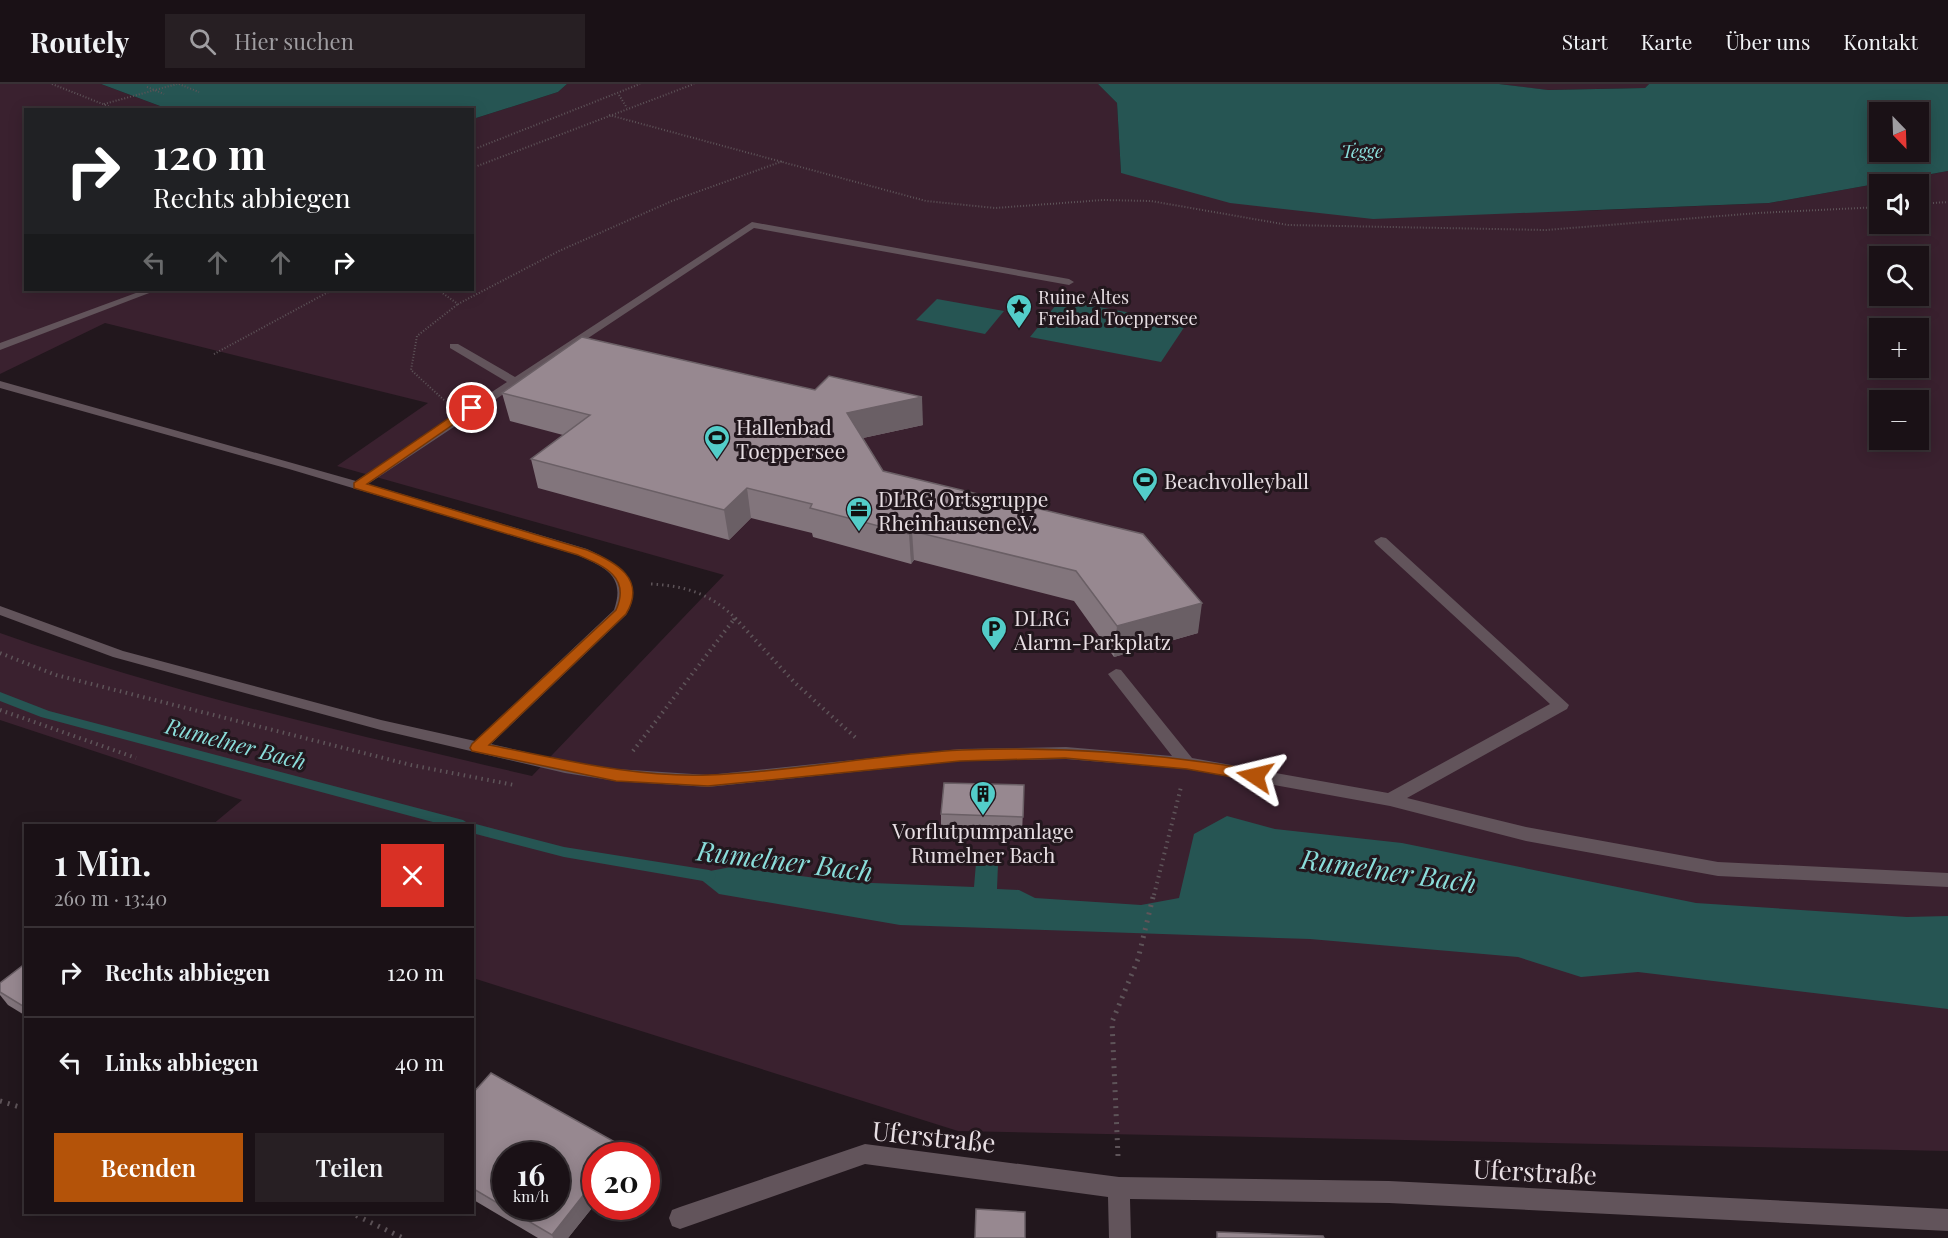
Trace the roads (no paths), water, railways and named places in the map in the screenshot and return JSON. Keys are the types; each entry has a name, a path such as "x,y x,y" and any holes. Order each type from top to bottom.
{"street":[{"path":"358,485 752,225 1069,282"},
{"path":"0,347 149,291"},
{"path":"454,346 514,381"},
{"path":"0,384 358,485 582,552 604,562 626,584 628,596 621,612 477,748"},
{"path":"1381,541 1561,705 1390,800"},
{"path":"0,610 118,654 292,699 381,725 477,748 616,775 708,781 960,755 1065,753 1187,763 1390,800 1526,834 1718,869 1948,880"},
{"path":"1116,674 1187,763"},
{"name":"Uferstraße","path":"680,1218 865,1154 1119,1188 1389,1192 1945,1225"},
{"path":"1119,1188 1120,1238"}],"water":[{"path":"101,84 567,84 558,92 474,119 474,108 165,108"},
{"name":"Tegge","path":"1098,84 1499,84 1548,90 1645,88 1649,84 1948,84 1948,171 1929,174 1869,174 1869,185 1769,203 1373,219 1230,203 1121,173 1117,103"},
{"path":"937,299 1004,311 985,334 916,320"},
{"path":"1060,300 1187,323 1161,362 1030,337"},
{"path":"1227,816 1275,829 1402,843 1696,903 1907,917 1948,916 1948,1009 1638,972 1581,977 1518,957 1310,939 900,925 719,894 694,874 731,867 847,882 974,887 976,863 998,864 997,889 1019,890 1035,898 1141,905 1179,898 1194,834"}],"waterway":[{"name":"Rumelner Bach","path":"0,696 45,714 459,824"},
{"name":"Rumelner Bach","path":"474,829 564,852 709,876"}],"place":[{"name":"Ruine Altes Freibad Toeppersee","path":"1019,330"},
{"name":"Hallenbad Toeppersee","path":"717,461"},
{"name":"Beachvolleyball","path":"1145,503"},
{"name":"DLRG Ortsgruppe Rheinhausen e.V.","path":"859,533"},
{"name":"DLRG Alarm-Parkplatz","path":"994,652"},
{"name":"Vorflutpumpanlage Rumelner Bach","path":"983,817"}]}
